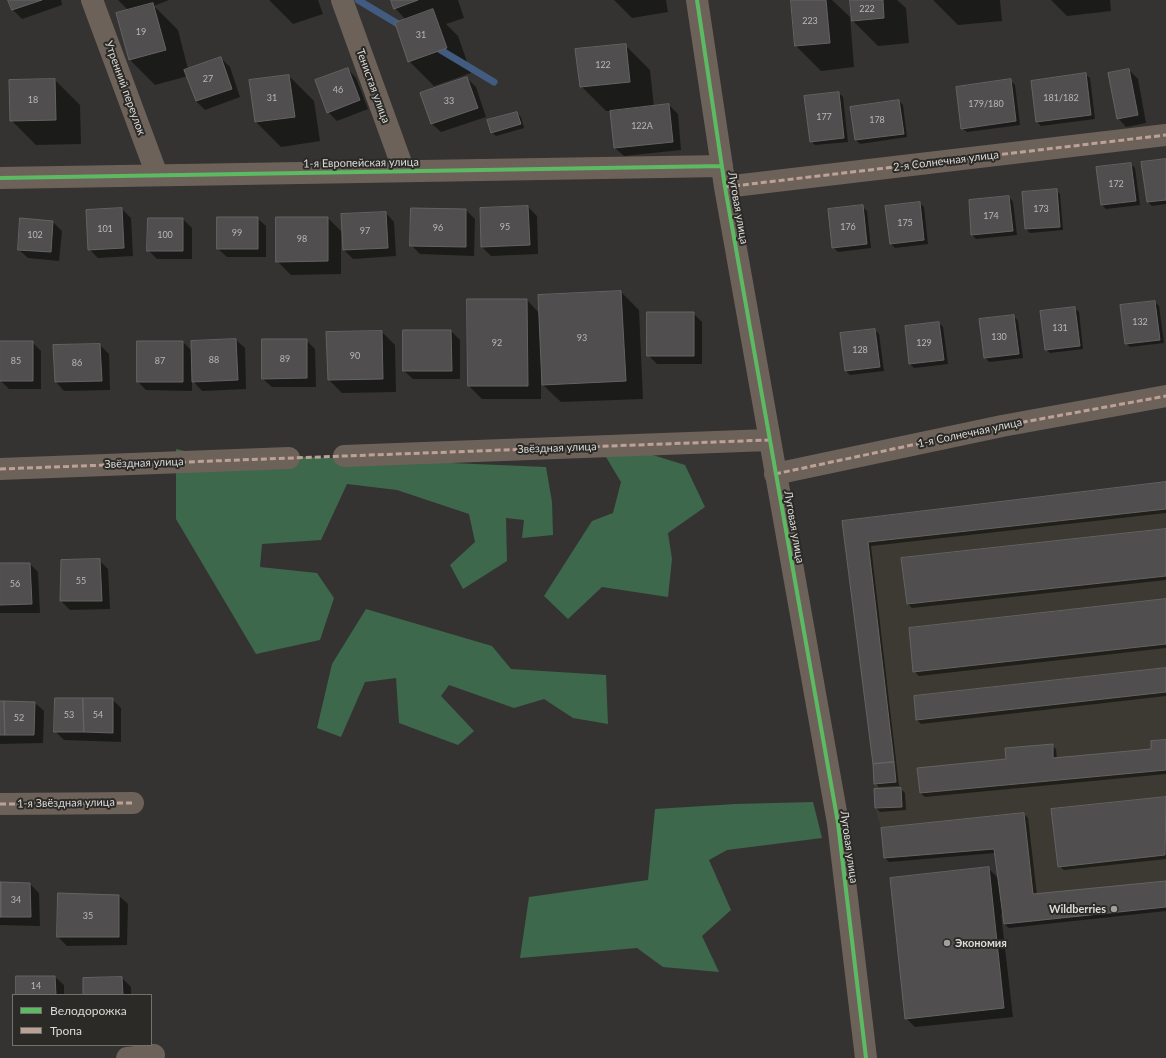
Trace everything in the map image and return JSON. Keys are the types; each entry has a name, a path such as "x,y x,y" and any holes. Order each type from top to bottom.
{"street":[{"name":"Утренний переулок","path":"92,0 157,175"},
{"name":"Тенистая улица","path":"342,0 404,171"},
{"name":"Луговая улица","path":"697,0 725,187 838,823 866,1058"},
{"name":"2-я Солнечная улица","path":"725,187 1166,135"},
{"name":"1-я Европейская улица","path":"0,178 722,166"},
{"name":"1-я Солнечная улица","path":"775,474 1002,426 1166,396"},
{"name":"Звёздная улица","path":"344,456 769,440"},
{"name":"Звёздная улица","path":"0,469 289,458"},
{"name":"1-я Звёздная улица","path":"0,804 133,803"},
{"path":"127,1058 154,1055"}],"shaded area":[{"path":"1166,482 1166,908 1004,924 994,849 884,858 881,828 875,808 873,764 842,521"}],"green space":[{"path":"176,449 202,455 285,456 546,467 552,502 553,535 522,538 524,520 506,518 507,561 463,589 450,565 475,542 469,514 397,490 347,484 321,540 262,544 260,567 317,573 334,598 320,640 256,654 176,519"},
{"path":"643,452 685,465 705,507 668,533 672,559 668,597 602,587 568,619 544,596 592,521 613,513 621,482 606,457"},
{"path":"366,609 492,646 511,669 606,675 608,724 573,718 544,699 514,708 449,685 441,696 474,731 458,745 399,723 396,678 365,682 341,737 317,728 332,664"},
{"path":"813,802 822,838 727,850 709,860 731,910 702,936 719,972 663,967 637,948 520,958 529,897 648,880 655,809 736,804"}],"building":[{"path":"8,0 42,0 12,10"},
{"path":"391,0 418,0 394,9"},
{"path":"791,0 826,0 830,43 795,46"},
{"path":"850,0 883,0 884,18 852,21"},
{"path":"153,3 166,50 129,60 116,13"},
{"path":"433,9 447,48 408,62 395,23"},
{"path":"626,44 630,82 580,87 575,49"},
{"path":"221,57 232,89 196,101 184,70"},
{"path":"348,68 360,100 327,113 315,80"},
{"path":"1129,69 1138,115 1117,119 1108,73"},
{"path":"1086,73 1091,115 1036,122 1031,81"},
{"path":"289,75 295,117 255,122 249,80"},
{"path":"467,77 478,108 431,124 420,93"},
{"path":"55,79 56,120 10,121 9,80"},
{"path":"1011,79 1016,121 961,129 956,87"},
{"path":"839,92 844,138 810,142 804,96"},
{"path":"899,100 904,134 855,140 850,107"},
{"path":"669,104 673,142 614,148 610,111"},
{"path":"517,112 521,124 491,133 487,120"},
{"path":"1166,159 1166,200 1147,202 1141,162"},
{"path":"1131,163 1136,201 1101,205 1096,167"},
{"path":"1057,189 1060,227 1025,229 1022,192"},
{"path":"1009,196 1013,231 971,235 969,200"},
{"path":"920,202 924,240 890,244 885,206"},
{"path":"863,205 867,244 832,248 828,209"},
{"path":"528,206 530,245 481,247 480,208"},
{"path":"122,208 124,248 88,250 86,210"},
{"path":"411,208 466,209 466,247 410,246"},
{"path":"386,212 388,248 343,250 341,214"},
{"path":"217,217 258,217 258,249 217,249"},
{"path":"276,217 328,217 328,261 276,262"},
{"path":"20,218 53,221 51,252 18,250"},
{"path":"148,218 183,218 183,251 147,251"},
{"path":"621,291 626,381 542,385 538,295"},
{"path":"467,299 527,299 528,386 468,386"},
{"path":"1155,301 1160,340 1125,344 1120,305"},
{"path":"1075,307 1080,346 1045,350 1040,311"},
{"path":"647,312 694,312 694,356 647,356"},
{"path":"1014,315 1019,354 984,358 979,319"},
{"path":"939,322 944,360 909,364 905,326"},
{"path":"875,329 880,367 845,371 840,333"},
{"path":"403,330 451,330 452,371 403,371"},
{"path":"382,331 383,379 328,380 326,332"},
{"path":"236,339 238,380 192,382 191,341"},
{"path":"262,339 307,339 307,378 262,379"},
{"path":"0,341 33,341 33,381 0,381"},
{"path":"137,341 183,341 183,382 137,382"},
{"path":"100,344 102,381 55,382 53,345"},
{"path":"1166,482 1166,509 868,542 894,762 873,764 842,521"},
{"path":"1166,529 1166,576 907,604 901,558"},
{"path":"100,559 102,601 60,601 61,560"},
{"path":"0,563 30,563 32,604 0,605"},
{"path":"1166,599 1166,644 913,672 909,628"},
{"path":"1166,668 1166,692 916,720 914,696"},
{"path":"55,698 83,698 84,732 54,732"},
{"path":"83,698 113,698 113,733 84,732"},
{"path":"0,701 4,701 5,735 0,735"},
{"path":"4,701 35,702 34,735 5,735"},
{"path":"1166,740 1166,770 920,793 917,768 1006,759 1005,748 1053,744 1053,758 1151,749 1151,741"},
{"path":"894,762 896,782 874,784 873,764"},
{"path":"901,788 902,807 875,808 874,789"},
{"path":"1166,797 1165,855 1058,867 1051,809"},
{"path":"1024,813 1033,894 1166,881 1166,907 1004,924 994,849 884,858 881,828"},
{"name":"Экономия","path":"989,867 1004,1008 905,1019 890,878"},
{"path":"1,882 1,917 0,917"},
{"path":"1,882 30,883 31,917 1,917"},
{"path":"58,893 119,895 119,937 57,937"},
{"path":"16,976 55,976 56,994 16,994"},
{"path":"122,977 123,994 83,994 83,978"}],"waterway":[{"path":"358,0 403,27"},
{"path":"434,46 494,82"}],"marked path":[{"path":"725,187 1166,135"},
{"path":"775,474 1002,426 1166,396"},
{"path":"0,469 769,440"},
{"path":"0,804 133,803"}],"cycle path":[{"path":"697,0 725,187 838,823 866,1058"},
{"path":"0,178 722,166"}],"place":[{"name":"Wildberries","path":"1114,909"},
{"name":"Экономия","path":"947,943"}]}
